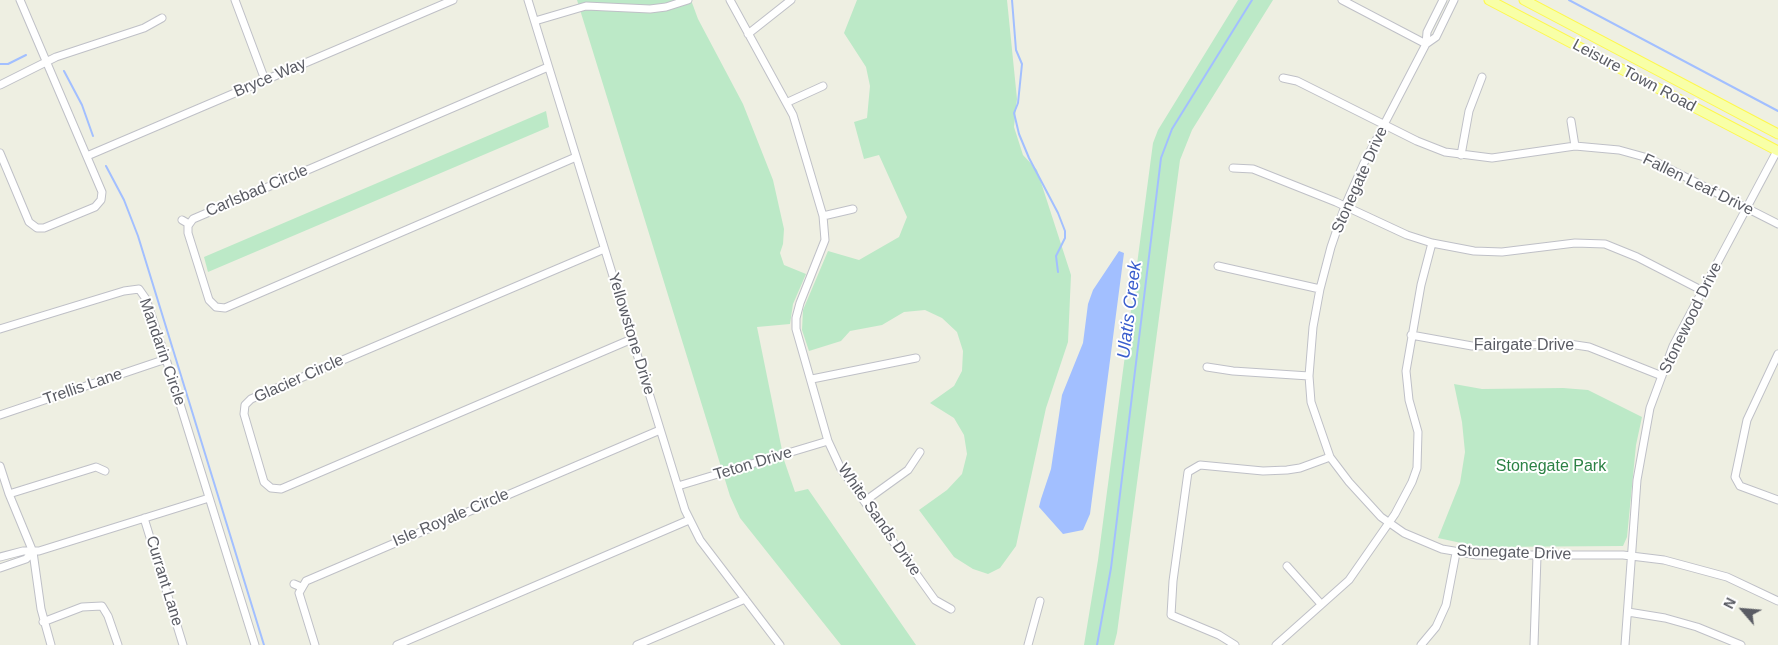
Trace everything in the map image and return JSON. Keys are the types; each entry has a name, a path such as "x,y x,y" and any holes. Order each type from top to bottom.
{"main road":[{"name":"Leisure Town Road","path":"1489,0 1777,151"},
{"name":"Leisure Town Road","path":"1524,0 1778,134"}],"street":[{"path":"0,153 29,222 41,229 95,207 100,203 102,192 20,0"},
{"path":"235,0 265,80"},
{"name":"Bryce Way","path":"87,156 452,0"},
{"name":"Yellowstone Drive","path":"528,0 660,430 690,520 700,540 780,645"},
{"path":"535,20 586,6 650,9 666,7 688,0"},
{"name":"White Sands Drive","path":"730,0 788,102 802,142 823,216 825,240 805,288 796,318 796,329 812,379 828,441 841,470 934,600 951,609"},
{"path":"748,34 792,0"},
{"path":"1342,0 1426,44"},
{"name":"Stonegate Drive","path":"1443,0 1426,32 1426,44 1345,206 1331,246 1320,289 1313,327 1309,376 1311,402 1330,457 1367,503 1390,523 1423,542 1456,553 1537,556 1633,556 1664,560 1711,572 1762,591 1778,600"},
{"name":"Stonegate Drive","path":"1426,44 1436,37 1454,0"},
{"path":"0,85 47,62 144,28 162,18"},
{"name":"Carlsbad Circle","path":"215,306 209,300 188,233 189,224 196,217 548,67"},
{"path":"1461,154 1469,111 1482,77"},
{"name":"Fallen Leaf Drive","path":"1283,78 1297,80 1384,126 1432,147 1461,154 1492,158 1508,157 1575,146 1619,150 1648,158 1778,224"},
{"path":"788,102 823,86"},
{"path":"1571,121 1575,146"},
{"name":"Stonewood Drive","path":"1625,645 1633,556 1637,480 1650,408 1673,346 1777,151"},
{"path":"210,313 215,306 226,308 576,157"},
{"path":"1233,168 1253,169 1345,206 1407,235 1432,243 1474,251 1502,252 1575,243 1605,244 1636,257 1703,291"},
{"path":"823,216 853,209"},
{"path":"182,220 189,224"},
{"path":"1276,645 1349,580 1403,502 1416,468 1418,432 1406,378 1411,335 1432,243"},
{"name":"Glacier Circle","path":"604,249 242,404 264,482 269,492 281,490 632,339"},
{"path":"1218,266 1320,289"},
{"name":"Mandarin Circle","path":"0,329 139,288 146,298 255,645"},
{"name":"Fairgate Drive","path":"1411,335 1472,346 1569,344 1589,347 1662,376"},
{"path":"1778,354 1747,420 1735,477 1740,486 1778,500"},
{"path":"812,379 916,358"},
{"name":"Trellis Lane","path":"0,415 166,360"},
{"path":"1207,366 1233,371 1309,376"},
{"name":"Isle Royale Circle","path":"315,645 297,585 660,430"},
{"name":"Teton Drive","path":"678,486 828,441"},
{"path":"865,501 908,470 920,452"},
{"path":"1234,645 1220,635 1171,615 1173,581 1187,474 1192,468 1200,465 1263,471 1287,470 1300,468 1330,457"},
{"path":"0,466 9,494 33,552 43,622 51,645"},
{"path":"9,494 96,467 105,471"},
{"path":"0,558 23,551 33,552 209,498"},
{"name":"Currant Lane","path":"144,518 184,645"},
{"path":"397,645 690,520"},
{"path":"0,568 26,559 33,552"},
{"path":"1421,645 1436,627 1446,605 1456,553"},
{"path":"1534,645 1537,556"},
{"path":"1287,566 1321,604"},
{"path":"637,645 744,599"},
{"path":"1028,645 1040,601"},
{"path":"43,622 82,607 102,606 108,616 118,645"},
{"path":"1628,612 1665,618 1697,627 1737,644"}],"green space":[{"path":"577,0 691,0 698,19 743,104 773,180 784,229 780,253 784,265 806,274 793,304 790,324 757,327 784,460 795,492 808,489 916,645 841,645 740,518 730,496"},
{"path":"857,0 1007,0 1017,99 1014,127 1023,155 1037,170 1071,275 1068,342 1046,408 1016,546 1000,568 988,574 973,569 954,557 919,510 947,490 962,474 967,454 964,435 954,418 930,403 954,386 962,371 963,351 957,332 942,318 925,310 904,312 882,325 850,331 841,341 809,351 802,330 803,310 828,251 859,260 899,237 907,217 879,155 864,159 854,122 867,118 870,86 866,67 844,33"},
{"path":"1238,0 1273,0 1192,130 1180,160 1117,633 1114,645 1084,645 1098,560 1153,143 1158,130"},
{"path":"546,111 549,127 208,272 204,257"},
{"name":"Stonegate Park","path":"1454,384 1482,389 1563,388 1588,390 1642,417 1636,445 1627,537 1623,546 1480,547 1438,538 1460,483 1465,452 1462,422"}],"water":[{"path":"1119,251 1124,253 1090,514 1083,530 1063,534 1039,507 1051,469 1062,395 1083,343 1088,304 1093,290"}],"waterway":[{"path":"1012,0 1016,50 1022,64 1018,103 1014,113 1019,134 1029,158 1058,213 1065,231 1065,238 1056,256 1058,272"},
{"name":"Ulatis Creek","path":"1097,645 1111,568 1161,158 1172,129 1252,0"},
{"path":"1569,0 1778,111"},
{"path":"0,64 8,64 26,55"},
{"path":"64,71 82,105 93,136"},
{"path":"106,166 124,200 138,236 264,645"}]}
